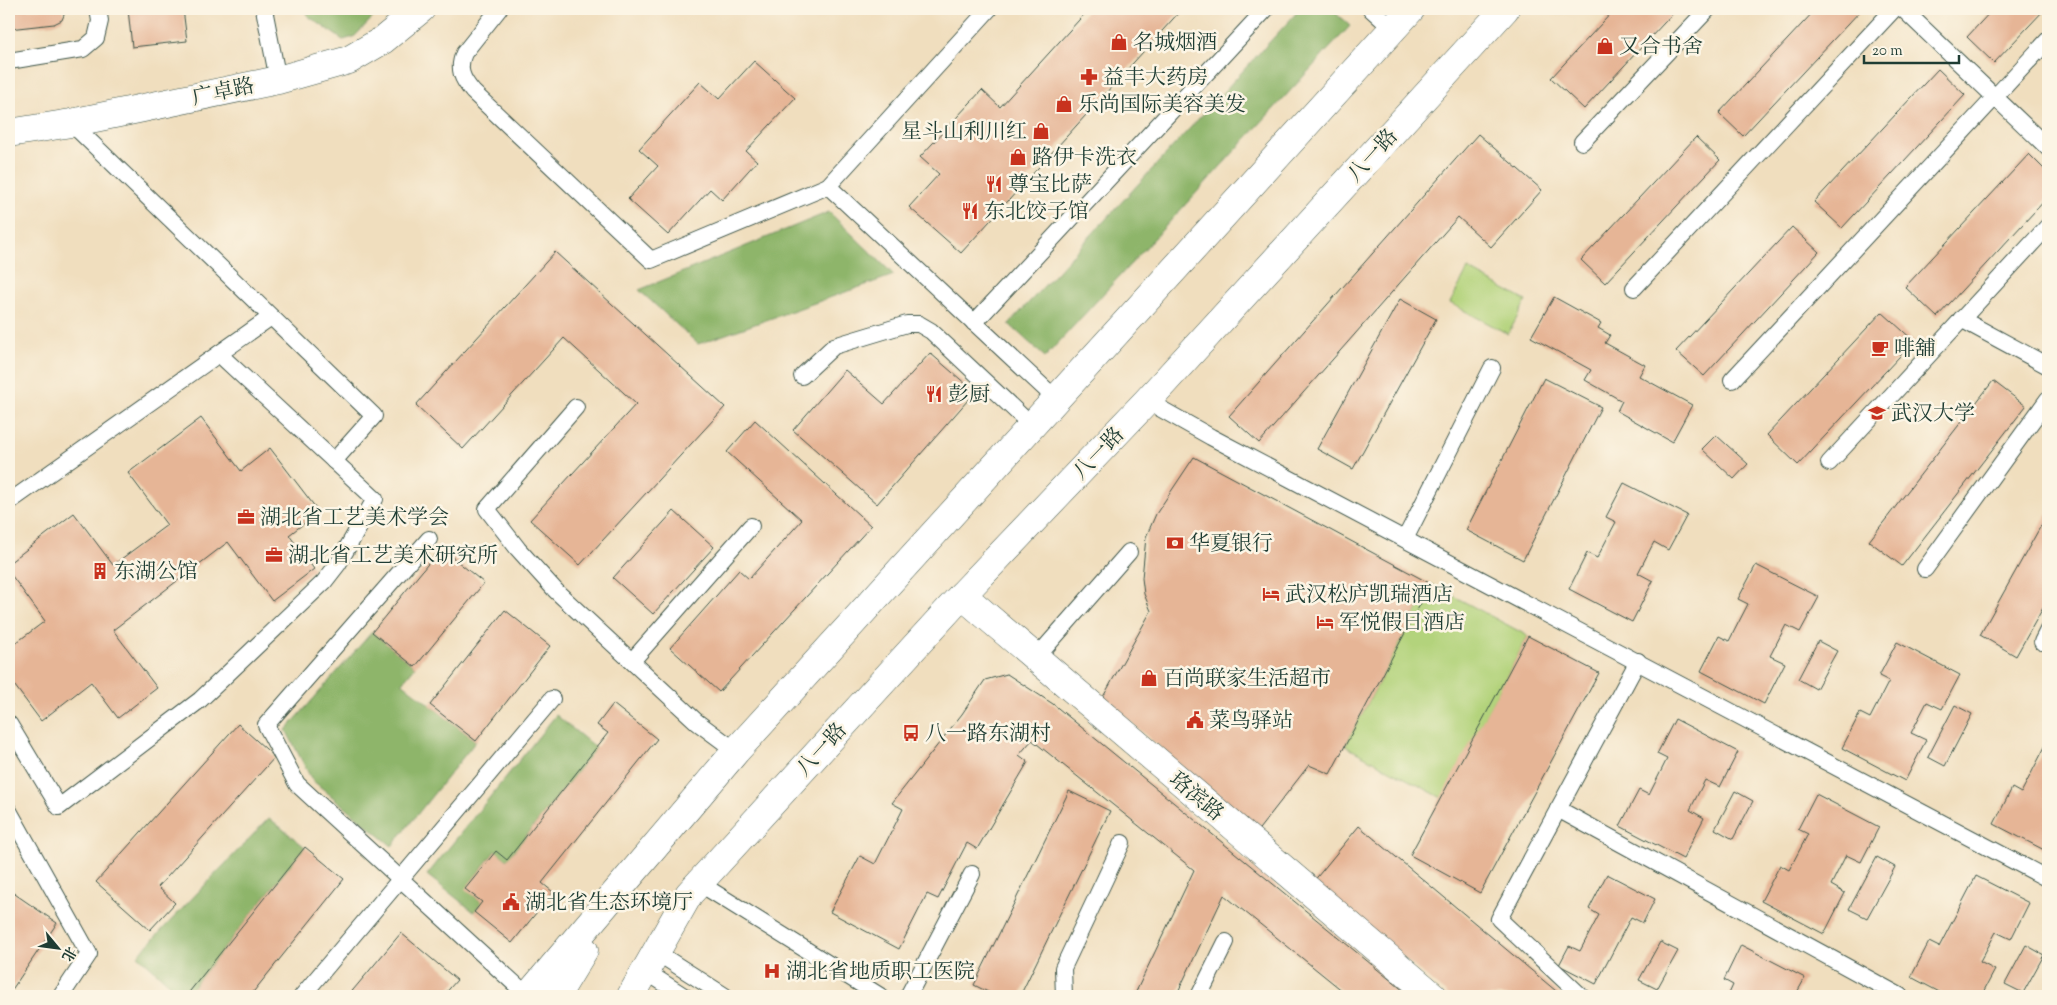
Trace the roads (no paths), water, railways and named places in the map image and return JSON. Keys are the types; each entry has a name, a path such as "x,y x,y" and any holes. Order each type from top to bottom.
{"main road":[{"name":"广卓路","path":"9,133 71,123 278,80 349,60 383,40 421,9"},
{"path":"528,996 736,751 1411,9"},
{"name":"八一路","path":"610,996 694,889 962,595 1148,401 1504,9"},
{"name":"珞滨路","path":"962,595 1433,996"},
{"path":"556,996 628,879"},
{"name":"八一路","path":"631,996 694,889"}],"lane":[{"path":"9,61 83,50 96,38 100,21 98,9"},
{"path":"264,9 278,80"},
{"path":"499,9 464,52 461,61 463,81 651,260 828,186 989,9"},
{"path":"974,323 1266,9"},
{"path":"1371,9 1393,29"},
{"path":"1582,142 1708,9"},
{"path":"1634,288 1894,9"},
{"path":"1903,9 2048,148"},
{"path":"1732,380 2048,40"},
{"path":"71,123 374,416 334,461"},
{"path":"828,186 1056,399"},
{"path":"1830,462 2048,226"},
{"path":"9,502 271,317"},
{"path":"1961,319 2048,366"},
{"path":"802,376 834,346 907,324 919,324 931,331 1032,426"},
{"path":"9,724 59,807 200,700 324,582 338,564 375,499 219,354"},
{"path":"1405,539 1492,368"},
{"path":"1925,569 2048,400"},
{"path":"1148,401 2048,879"},
{"path":"576,408 486,508 518,550 556,591 697,722 736,751"},
{"path":"632,661 751,526"},
{"path":"429,539 266,725 297,784 528,996"},
{"path":"1036,658 1129,552"},
{"path":"1581,996 1499,919 1638,661"},
{"path":"302,996 552,699"},
{"path":"1558,809 1900,996"},
{"path":"9,811 89,954 60,996"},
{"path":"1064,996 1064,968 1122,843"},
{"path":"908,996 972,874"},
{"path":"694,889 871,994"},
{"path":"1199,996 1226,942"},
{"path":"651,961 684,996"},
{"path":"651,961 725,996"}],"place":[{"name":"名城烟酒","path":"1119,42"},
{"name":"又合书舍","path":"1605,46"},
{"name":"益丰大药房","path":"1089,77"},
{"name":"乐尚国际美容美发","path":"1064,104"},
{"name":"星斗山利川红","path":"1041,131"},
{"name":"路伊卡洗衣","path":"1018,157"},
{"name":"尊宝比萨","path":"994,184"},
{"name":"东北饺子馆","path":"970,211"},
{"name":"啡舖","path":"1880,348"},
{"name":"彭厨","path":"934,394"},
{"name":"武汉大学","path":"1877,413"},
{"name":"湖北省工艺美术学会","path":"246,517"},
{"name":"华夏银行","path":"1175,543"},
{"name":"湖北省工艺美术研究所","path":"274,555"},
{"name":"东湖公馆","path":"100,571"},
{"name":"武汉松庐凯瑞酒店","path":"1271,594"},
{"name":"军悦假日酒店","path":"1325,622"},
{"name":"百尚联家生活超市","path":"1149,678"},
{"name":"菜鸟驿站","path":"1195,720"},
{"name":"八一路东湖村","path":"911,733"},
{"name":"湖北省生态环境厅","path":"511,902"},
{"name":"湖北省地质职工医院","path":"772,971"}]}
